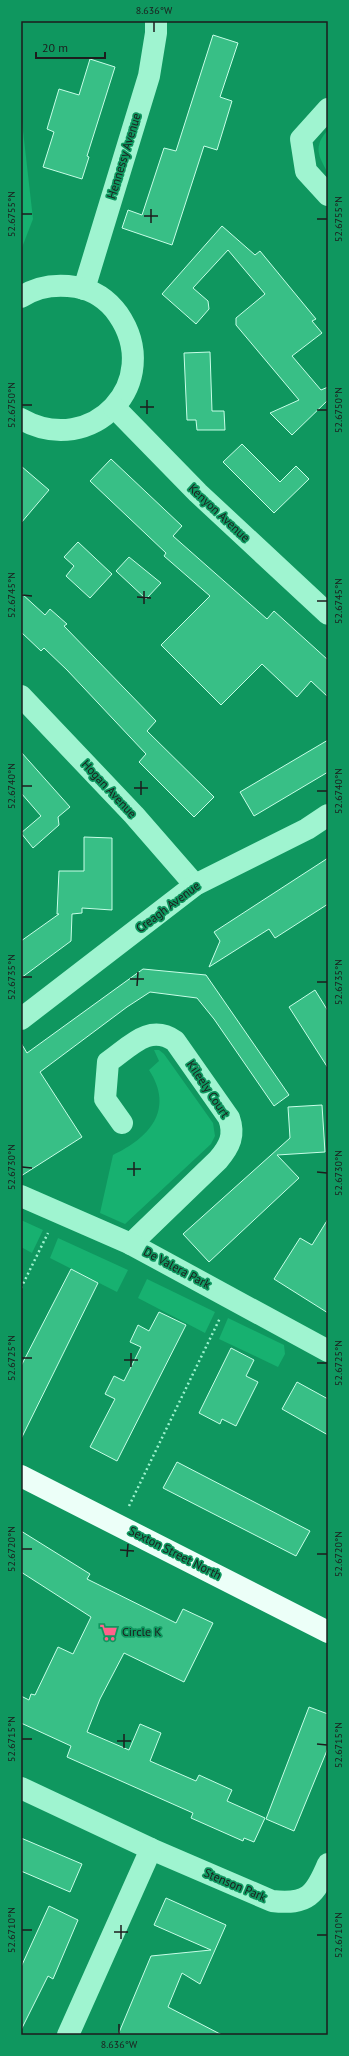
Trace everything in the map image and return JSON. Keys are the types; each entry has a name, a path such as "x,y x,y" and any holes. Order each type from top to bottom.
{"main road":[{"name":"Sexton Street North","path":"21,1476 119,1524 328,1632"}],"street":[{"name":"Hennessy Avenue","path":"84,289 148,76 155,41 156,21"},
{"path":"328,109 301,139 306,171 328,195"},
{"path":"21,297 42,288 63,285 84,289 100,296 113,308 126,326 133,346 133,368 127,389 114,408 94,423 70,430 52,430 34,426 21,419"},
{"name":"Kenyon Avenue","path":"114,408 198,493 328,614"},
{"name":"Hogan Avenue","path":"21,696 134,815 195,885"},
{"name":"Creagh Avenue","path":"21,1019 195,885 307,829 328,815"},
{"name":"Kileely Court","path":"122,1123 105,1099 108,1062 144,1036 155,1033 166,1035 175,1041 229,1118 233,1130 231,1141 226,1151 218,1160 131,1244"},
{"name":"De Valera Park","path":"21,1196 131,1244 328,1351"},
{"name":"Stenson Park","path":"21,1788 151,1849 272,1901 288,1903 312,1895 319,1885 328,1864"},
{"path":"68,2035 151,1849"}],"path":[{"path":"21,1288 58,1213"},
{"path":"119,1524 231,1297"}],"green space":[{"path":"21,113 33,219 21,250"},
{"path":"328,130 328,173 320,156 319,146 320,141"},
{"path":"154,1050 159,1050 164,1054 213,1123 215,1136 211,1144 125,1224 100,1213 113,1155 126,1148 147,1131 159,1110 159,1098 156,1084 149,1070 159,1061"},
{"path":"21,1220 43,1230 32,1253 21,1247"},
{"path":"58,1238 128,1270 117,1292 50,1258"},
{"path":"147,1279 215,1312 205,1333 138,1298"},
{"path":"228,1318 284,1345 285,1354 278,1367 219,1339"}],"building":[{"path":"213,35 238,43 220,97 232,101 217,150 204,146 172,245 122,228 128,210 142,215 164,148 176,151"},
{"path":"90,59 115,67 87,156 89,157 82,179 43,167 54,132 47,129 59,89 79,95"},
{"path":"222,226 255,255 260,251 316,319 312,321 322,333 292,356 321,390 328,387 328,400 292,435 270,413 299,400 236,325 236,318 265,294 228,250 193,288 208,301 209,309 196,324 162,294"},
{"path":"210,352 212,411 224,411 225,430 197,430 196,420 187,420 184,353"},
{"path":"242,444 280,482 296,466 309,479 274,513 223,462"},
{"path":"111,459 182,526 173,536 267,619 274,611 328,660 328,697 311,681 297,697 262,664 221,705 161,645 210,596 164,556 166,553 90,481"},
{"path":"21,466 49,490 21,523"},
{"path":"78,542 112,574 90,598 66,576 74,566 64,557"},
{"path":"129,557 161,583 146,599 116,571"},
{"path":"21,593 45,615 50,609 67,624 64,626 156,721 147,731 214,797 194,817 139,762 146,754 67,670 44,648 41,651 21,632"},
{"path":"328,740 328,772 254,816 240,792"},
{"path":"21,752 70,807 58,817 59,825 33,848 21,833 41,816 21,793"},
{"path":"84,837 112,838 112,910 82,908 82,913 72,914 71,941 21,978 21,941 59,914 57,914 59,871 84,871"},
{"path":"328,858 328,904 275,938 269,929 209,967 220,941 214,932"},
{"path":"143,969 206,975 289,1095 274,1106 214,1019 197,998 150,992 127,1007 40,1072 82,1137 21,1176 21,1043 27,1053"},
{"path":"315,990 328,1011 328,1068 289,1007"},
{"path":"322,1105 325,1152 277,1155 299,1178 209,1262 183,1234 290,1138 288,1107"},
{"path":"328,1219 328,1313 274,1279 300,1238 312,1245"},
{"path":"71,1269 98,1283 21,1439 21,1366"},
{"path":"159,1312 186,1325 117,1461 90,1447 115,1399 105,1394 114,1376 124,1381 141,1347 130,1342 138,1325 149,1331"},
{"path":"231,1348 254,1360 246,1376 258,1382 236,1426 222,1419 220,1424 199,1413"},
{"path":"297,1382 328,1399 328,1435 282,1409"},
{"path":"177,1462 310,1531 296,1556 163,1488"},
{"path":"21,1531 90,1574 87,1579 176,1623 183,1609 213,1623 184,1682 124,1653 100,1699 87,1732 129,1750 140,1724 161,1733 150,1761 196,1781 199,1775 232,1790 227,1801 265,1818 254,1842 244,1838 243,1841 191,1818 193,1813 67,1757 71,1746 21,1723 21,1696 29,1700 31,1694 35,1695 58,1647 73,1654 91,1617 21,1572"},
{"path":"309,1707 328,1714 328,1748 294,1831 266,1819"},
{"path":"21,1838 82,1864 70,1892 21,1871"},
{"path":"166,1898 226,1925 200,1984 182,1973 168,2007 222,2035 118,2035 151,1956 211,1950 154,1925"},
{"path":"49,1906 78,1920 53,1979 48,1976 21,2030 21,1967"}],"place":[{"name":"Circle K","path":"109,1632"}]}
